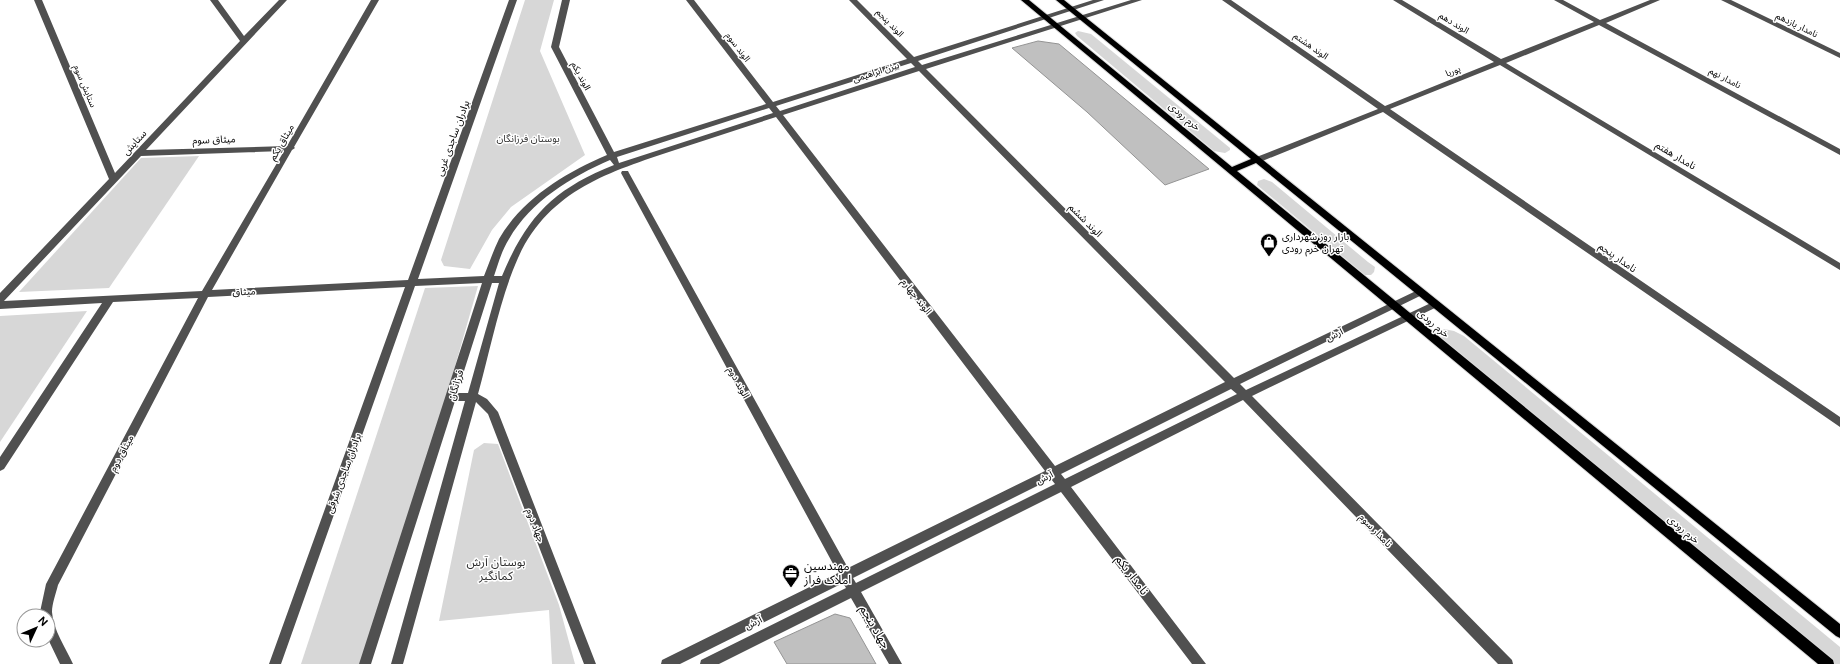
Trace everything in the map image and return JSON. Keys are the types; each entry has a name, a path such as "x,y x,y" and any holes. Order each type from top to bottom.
{"main road":[{"name":"خرم رودی","path":"1025,0 1828,664"},
{"name":"خرم رودی","path":"1060,0 1840,632"},
{"path":"1231,170 1257,160"}],"street":[{"name":"ستایش سوم","path":"38,0 113,179"},
{"path":"214,0 244,41"},
{"name":"ستایش","path":"0,299 283,0"},
{"name":"میثاق یکم","path":"205,294 376,0"},
{"name":"برادران ساجدی غربی","path":"411,282 513,0"},
{"name":"الوند یکم","path":"566,0 555,47 612,156 621,168"},
{"name":"الوند سوم","path":"690,0 770,106"},
{"name":"الوند پنجم","path":"853,0 913,60"},
{"name":"بیژن ابراهیمی","path":"612,156 1100,0"},
{"name":"بیژن ابراهیمی","path":"621,168 776,114 1138,0"},
{"name":"الوند هشتم","path":"1226,0 1384,109"},
{"name":"الوند دهم","path":"1397,0 1500,62"},
{"name":"نامدار نهم","path":"1558,0 1840,152"},
{"name":"پوریا","path":"1257,160 1656,0"},
{"name":"نامدار یازدهم","path":"1725,0 1840,56"},
{"name":"الوند ششم","path":"913,60 1244,395"},
{"name":"نامدار هفتم","path":"1500,62 1840,267"},
{"name":"الوند چهارم","path":"770,106 1064,486"},
{"name":"نامدار پنجم","path":"1384,109 1840,423"},
{"name":"میثاق سوم","path":"138,153 290,148"},
{"name":"فرزانگان","path":"365,664 452,397 488,280 504,239 520,217 557,184 577,172 612,156"},
{"name":"فرزانگان","path":"397,664 505,279 515,252 524,237 552,204 569,190 585,180 621,168"},
{"name":"الوند دوم","path":"621,168 854,591"},
{"name":"میثاق","path":"0,304 411,282 505,279"},
{"name":"برادران ساجدی شرقی","path":"275,664 411,282"},
{"name":"آرش","path":"667,664 1232,383 1394,306 1420,292"},
{"name":"میثاق دوم","path":"47,608 52,584 205,294"},
{"path":"0,466 110,299"},
{"name":"آرش","path":"706,664 1244,395 1436,304"},
{"name":"نامدار سوم","path":"1244,395 1507,664"},
{"path":"452,397 472,396"},
{"name":"جهاد دوم","path":"472,396 481,399 493,412 590,664"},
{"name":"نامدار یکم","path":"1064,486 1200,664"},
{"name":"جهاد پنجم","path":"854,591 896,664"},
{"path":"56,642 67,664"}],"green space":[{"name":"بوستان فرزانگان","path":"525,0 554,0 540,51 585,155 511,207 492,230 470,269 444,266 441,260"},
{"path":"1078,31 1091,34 1230,148 1230,150 1225,153 1214,151 1077,36 1075,33"},
{"path":"199,156 109,288 19,292 141,158"},
{"path":"1264,179 1272,182 1375,267 1374,272 1371,275 1365,275 1257,185 1258,181"},
{"path":"478,286 380,629 363,664 301,664 425,288"},
{"path":"87,311 0,442 0,316"},
{"path":"1444,329 1454,331 1464,336 1840,647 1840,664 1834,664 1443,339 1439,332"},
{"name":"بوستان آرش کمانگیر","path":"484,443 498,444 559,605 575,664 552,664 549,610 439,621 474,450"}],"building":[{"path":"1038,41 1059,44 1209,169 1165,185 1087,112 1012,48"},
{"path":"835,614 850,618 876,664 787,664 774,642"}],"place":[{"name":"بازار روز شهرداری تهران خرم رودی","path":"1269,257"},
{"name":"مهندسین املاک فراز","path":"791,588"}]}
